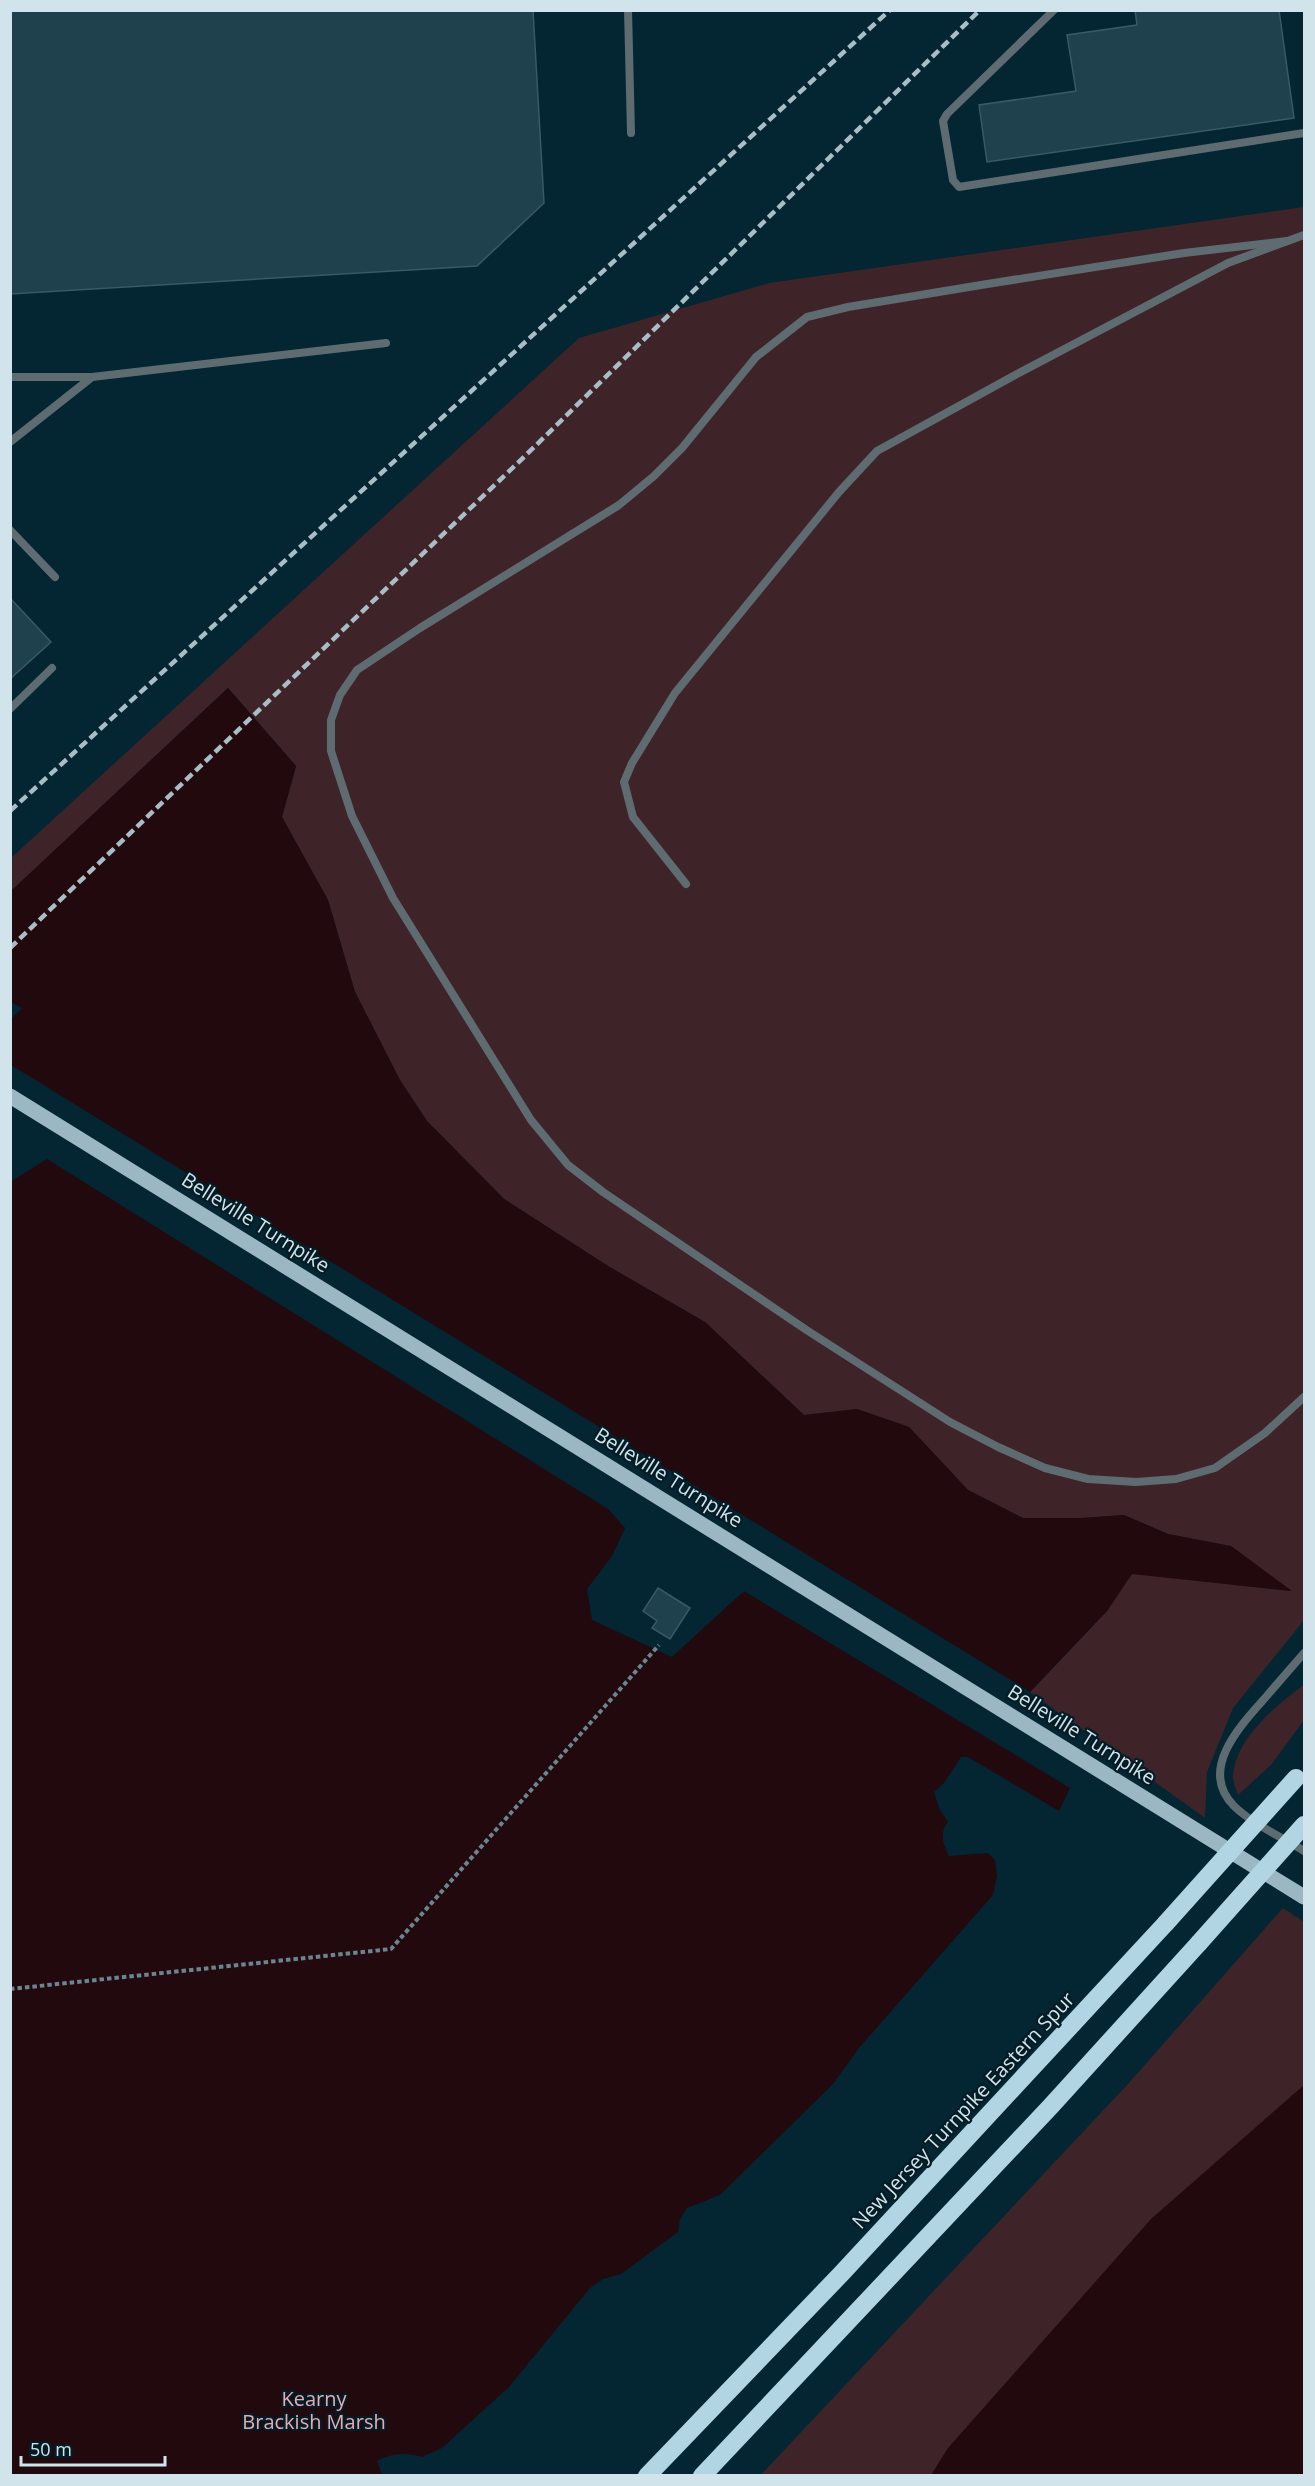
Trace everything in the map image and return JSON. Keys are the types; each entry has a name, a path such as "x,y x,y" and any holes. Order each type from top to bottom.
{"highway":[{"name":"New Jersey Turnpike Eastern Spur","path":"647,2475 842,2274 1166,1923 1300,1773"},
{"path":"702,2475 1043,2115 1305,1826"}],"main road":[{"name":"Belleville Turnpike","path":"10,1095 1305,1897"}],"lane":[{"path":"628,10 631,133"},
{"path":"1054,10 946,114 943,121 953,180 959,187 1305,133"},
{"path":"686,884 633,817 624,782 632,763 675,693 839,492 877,451 1228,263 1305,235"},
{"path":"1287,241 1184,253 1004,281 848,307 807,317 756,357 682,448 654,476 619,505 420,628 357,670 340,695 331,720 331,751 352,816 393,898 531,1120 567,1165 603,1192 808,1331 950,1422 1045,1468 1088,1479 1136,1482 1176,1479 1215,1468 1265,1433 1305,1397"},
{"path":"10,377 92,377 386,342"},
{"path":"10,442 92,377"},
{"path":"10,530 55,577"},
{"path":"10,709 52,668"},
{"path":"1305,1653 1236,1731 1224,1753 1221,1774 1224,1791 1234,1806 1305,1851"}],"path":[{"path":"10,1989 391,1949 659,1645"}],"shaded area":[{"path":"1304,207 1304,1620 1233,1708 1207,1772 1205,1818 1030,1692 1107,1611 1132,1573 1290,1591 1231,1546 1168,1534 1124,1515 1023,1518 968,1490 909,1427 857,1409 804,1415 705,1322 608,1266 504,1199 427,1121 400,1080 355,992 328,900 282,817 296,766 228,688 11,891 11,858 579,338 769,283"},
{"path":"228,688 296,766 282,817 328,900 355,992 400,1080 427,1121 504,1199 608,1266 705,1322 804,1415 857,1409 909,1427 968,1490 1023,1518 1124,1515 1168,1534 1231,1546 1292,1591 1132,1574 1107,1611 1030,1692 11,1065 11,1019 22,1008 11,1002 11,891"},
{"path":"47,1159 608,1509 625,1528 612,1556 587,1589 592,1620 672,1657 744,1591 1070,1788 1059,1811 968,1757 961,1757 944,1783 934,1792 939,1808 948,1822 943,1834 944,1843 949,1856 988,1853 995,1860 997,1876 993,1895 859,2048 833,2084 720,2195 687,2208 680,2219 678,2232 621,2274 603,2279 590,2288 509,2387 442,2448 422,2457 399,2454 382,2458 377,2461 382,2475 11,2475 10,1182"},
{"path":"1304,1685 1304,1720 1271,1765 1238,1795 1233,1776 1241,1749 1259,1724"},
{"path":"1283,1908 1304,1922 1304,2475 760,2476 1128,2084"},
{"path":"1304,2085 1304,2475 931,2475 948,2448 1151,2219"}],"building":[{"path":"10,10 533,10 544,203 477,266 10,294"},
{"path":"1135,10 1279,10 1294,118 987,162 979,105 1076,91 1067,35 1137,25"},
{"path":"10,598 51,642 10,679"},
{"path":"658,1588 690,1608 670,1639 652,1628 657,1621 643,1611"}],"railway":[{"path":"10,811 890,10"},
{"path":"10,948 524,457 980,10"}],"park label":[{"name":"Kearny Brackish Marsh","path":"314,2410"}]}
